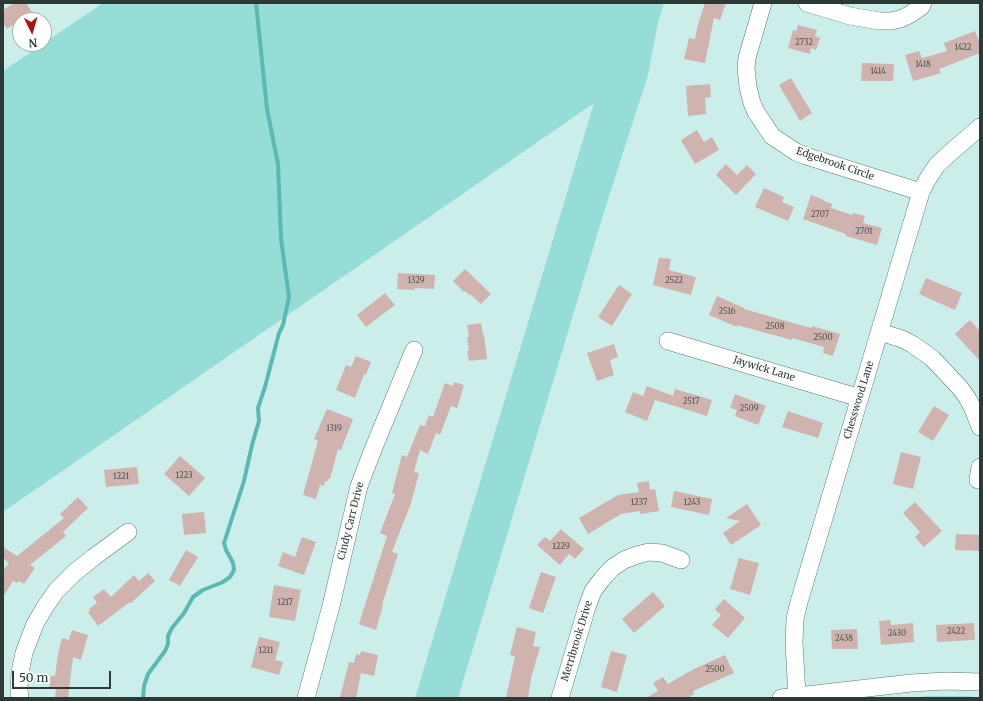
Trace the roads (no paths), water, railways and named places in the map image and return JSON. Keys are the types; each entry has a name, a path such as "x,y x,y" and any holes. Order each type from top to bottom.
{"street":[{"name":"Edgebrook Circle","path":"763,3 747,58 746,68 748,87 752,103 772,136 796,152 806,156 921,192"},
{"path":"807,3 850,16 879,21 900,19 909,15 923,3"},
{"name":"Chesswood Lane","path":"789,697 795,619 799,602 921,192 937,165 980,127"},
{"path":"880,332 902,339 932,358 961,389 968,399 980,427"},
{"name":"Jaywick Lane","path":"668,340 860,398"},
{"name":"Cindy Carr Drive","path":"306,698 331,606 359,486 414,350"},
{"path":"20,698 20,672 24,653 35,624 45,607 56,591 74,573 128,532"},
{"name":"Merribrook Drive","path":"560,698 587,606 593,591 602,579 612,568 624,560 649,552 662,553 681,560"},
{"path":"789,697 911,683 954,681 980,682"}],"waterway":[{"path":"143,698 144,686 148,674 165,651 168,644 168,636 172,628 184,613 193,597 203,590 223,582 230,577 234,570 233,563 224,543 244,481 259,421 258,408 279,333 283,325 289,297 281,239 278,164 267,109 256,3"}]}
